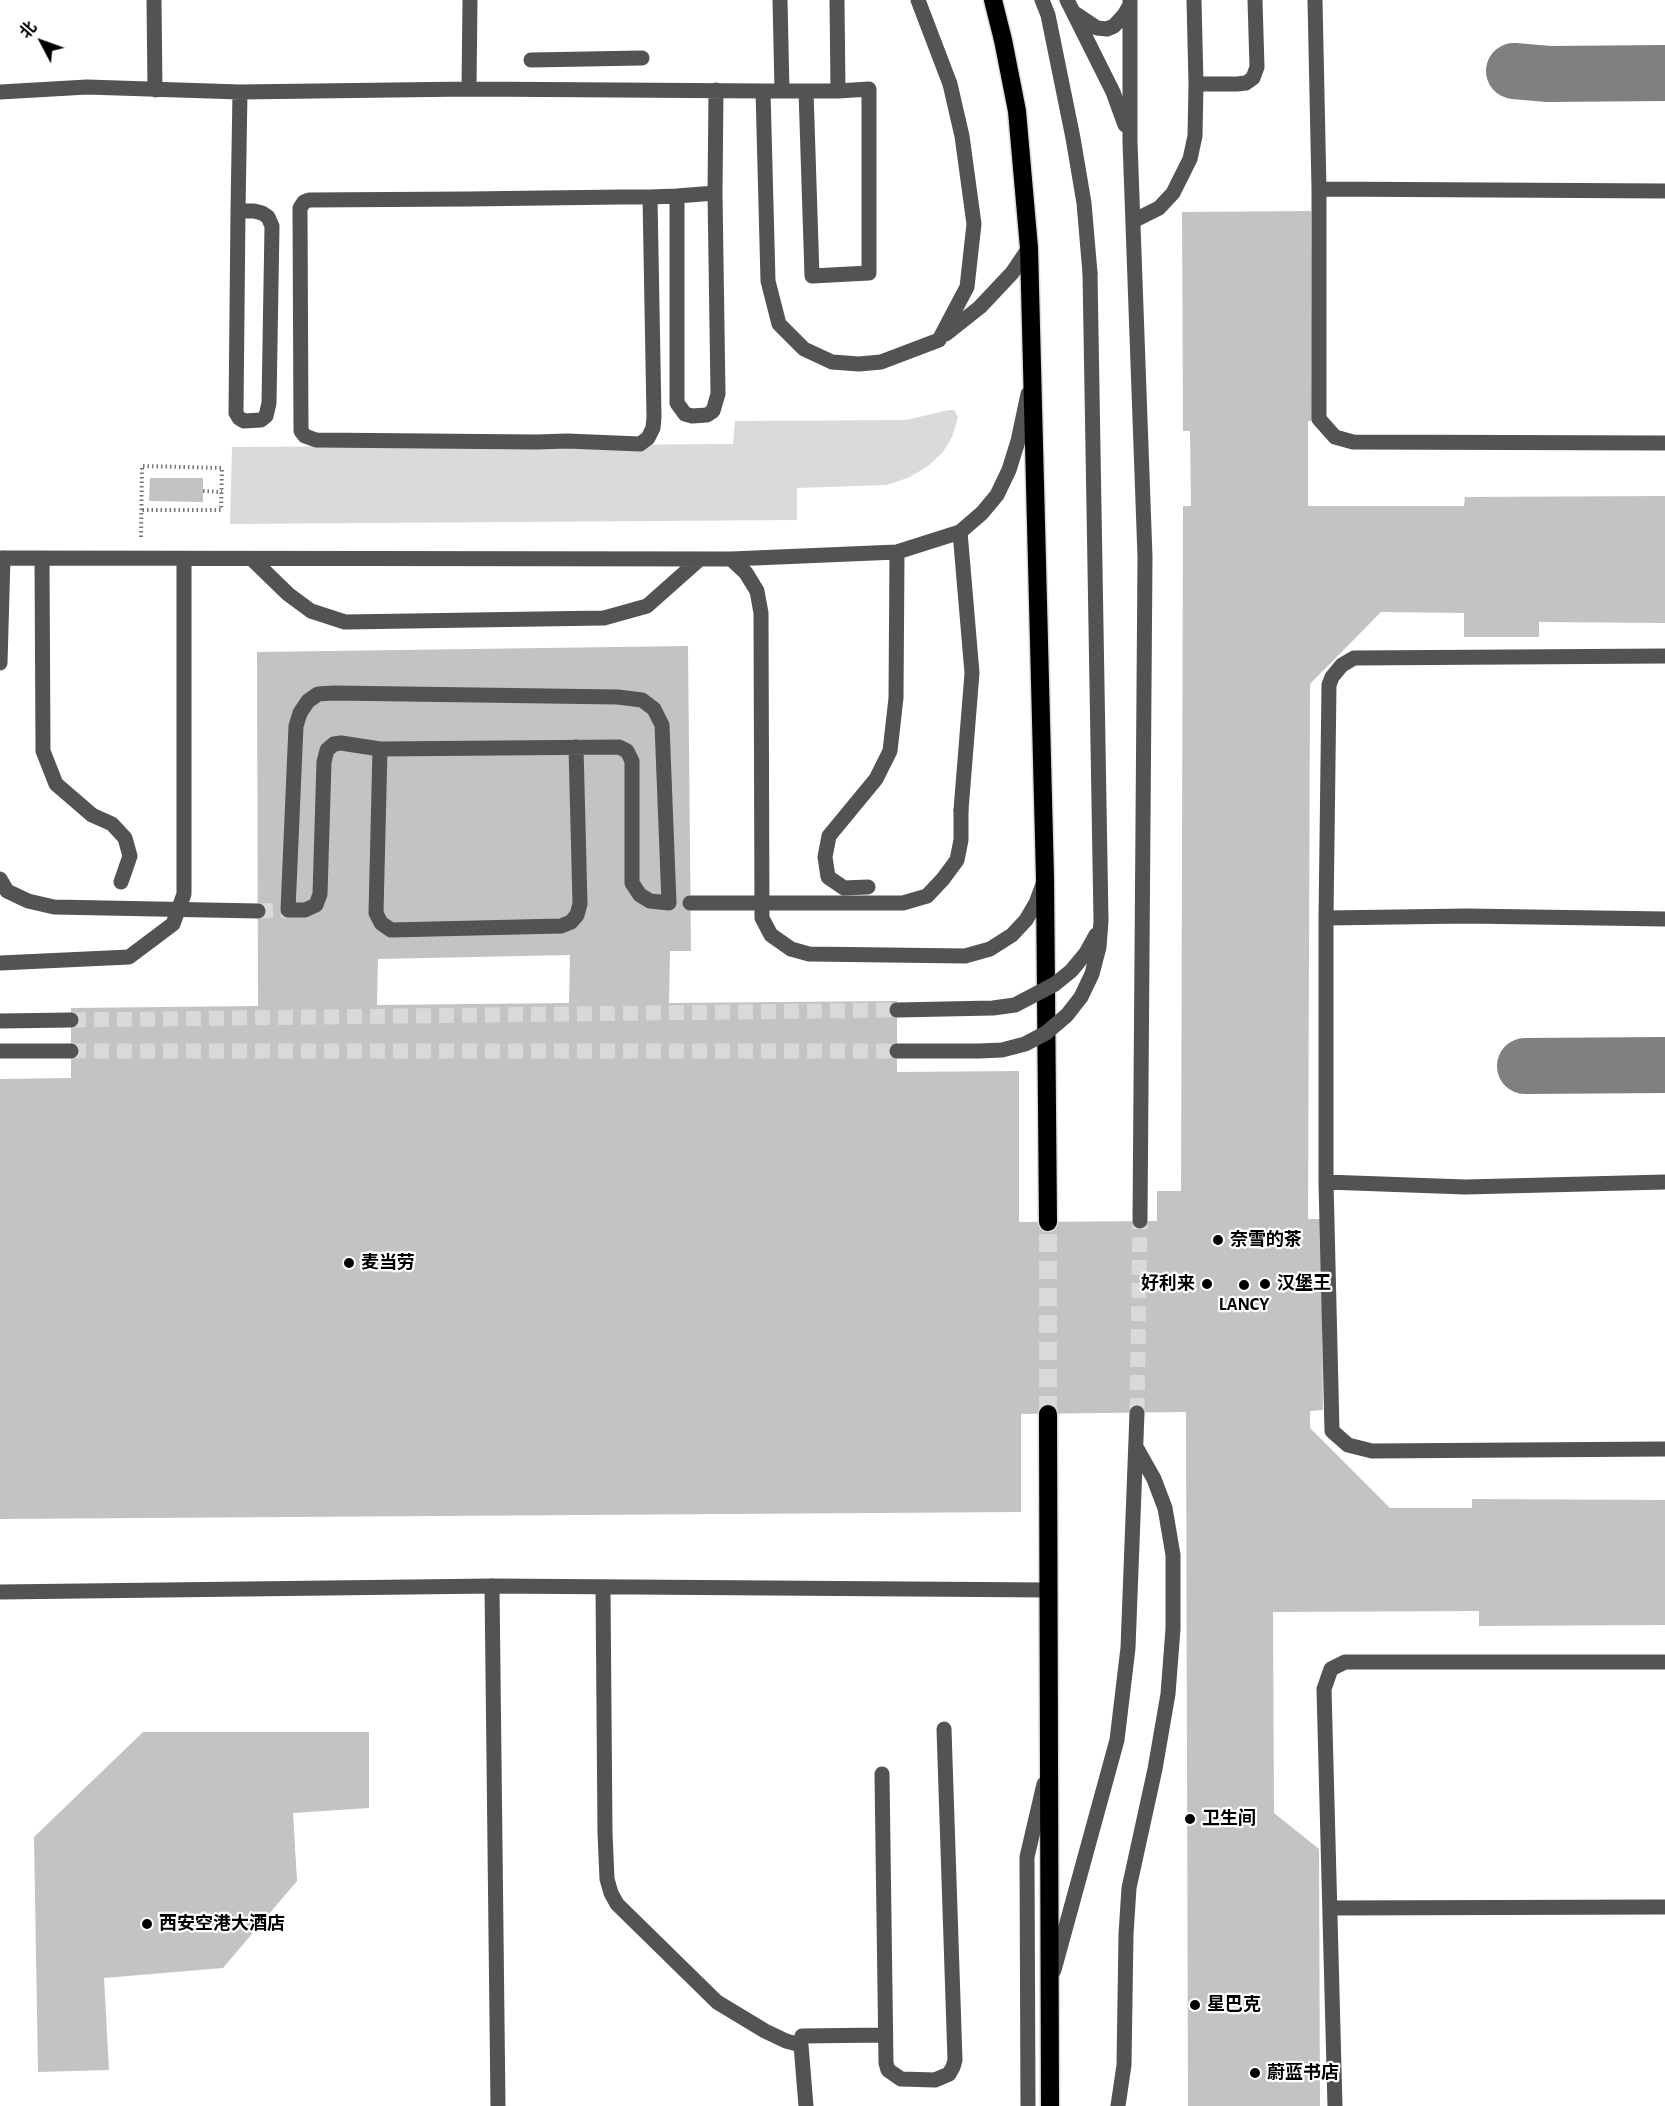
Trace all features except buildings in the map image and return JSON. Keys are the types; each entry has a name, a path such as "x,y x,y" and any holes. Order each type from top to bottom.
{"highway":[{"path":"993,0 1017,111 1029,248 1045,878 1048,1222"},
{"path":"1048,1414 1050,2106"}],"street":[{"path":"154,0 154,90"},
{"path":"469,89 470,0"},
{"path":"780,0 782,91"},
{"path":"837,0 838,91"},
{"path":"918,0 950,84 962,136 974,224 967,287 939,340"},
{"path":"897,1051 1002,1050 1025,1044 1046,1033 1067,1015 1081,998 1092,974 1099,947 1101,921 1090,273 1084,203 1073,138 1048,15 1042,0"},
{"path":"1067,0 1076,14 1122,112 1130,142"},
{"path":"1133,222 1159,208 1173,193 1191,159 1195,136 1196,84 1194,0"},
{"path":"1196,84 1237,84 1246,83 1253,78 1257,67 1255,0"},
{"path":"1315,0 1319,189 1318,419 1335,437 1353,442 1665,443"},
{"path":"1076,14 1097,28 1107,29 1114,26 1124,15 1130,2"},
{"path":"1130,2 1130,142 1145,557 1146,691 1140,1221"},
{"path":"531,60 642,58"},
{"path":"0,92 87,87 240,92 469,89 763,91 869,89 869,273 812,276 806,91"},
{"path":"677,196 677,403 684,414 707,415 713,411 718,394 716,90"},
{"path":"763,91 768,281 779,324 804,349 832,362 860,364 881,362 939,340 980,307 1012,273 1029,248"},
{"path":"238,211 262,213 268,217 272,226 269,403 266,416 261,420 244,421 236,413 238,211 240,92"},
{"path":"1319,189 1665,191"},
{"path":"650,196 654,417 653,428 648,438 640,444 567,441 316,440 305,436 301,431 300,208 303,202 317,200 650,196 677,196 715,193"},
{"path":"0,663 2,558 731,559 897,552 960,532 982,513 997,495 1009,470 1018,441 1032,374"},
{"path":"690,903 903,903 927,896 957,860 961,840 961,810 972,673 960,532"},
{"path":"868,887 844,888 828,877 825,857 829,836 876,779 890,752 896,698 897,552"},
{"path":"42,559 43,751 56,784 92,814 112,824 125,838 130,856 121,882"},
{"path":"0,963 129,957 173,924 184,894 184,559"},
{"path":"252,559 288,594 311,611 345,622 604,618 646,606 700,559"},
{"path":"731,559 746,573 757,591 761,613 762,918 771,935 791,949 809,954 965,956 990,950 1012,935 1026,920 1036,903 1045,878"},
{"path":"1665,656 1354,658 1342,665 1332,677 1329,685 1326,918 1326,1182 1332,1431 1348,1445 1372,1451 1665,1449"},
{"path":"334,693 618,697 642,700 654,709 662,725 669,903 650,901 640,895 632,883 632,761 627,751 619,747 380,748 341,743 334,744 327,750 324,762 320,894 316,905 305,910 288,910 296,726 300,713 308,700 318,694 334,693"},
{"path":"380,748 376,913 381,923 391,930 561,926 572,922 580,904 576,747"},
{"path":"0,879 8,891 28,901 54,908 258,911"},
{"path":"1326,918 1467,916 1665,919"},
{"path":"897,1010 993,1008 1015,1005 1055,984 1071,971 1086,953 1101,921"},
{"path":"0,1021 71,1020"},
{"path":"0,1051 71,1051"},
{"path":"1326,1182 1465,1187 1665,1182"},
{"path":"1050,1984 1117,1740 1128,1648 1137,1413"},
{"path":"1118,2106 1124,2065 1129,1888 1155,1769 1168,1694 1173,1629 1173,1554 1165,1509 1154,1479 1136,1447"},
{"path":"0,1592 492,1586 1048,1590"},
{"path":"492,1586 498,2106"},
{"path":"603,1588 604,1812 607,1878 611,1893 617,1904 717,2002 765,2031 801,2045 806,2106"},
{"path":"1335,2106 1324,1689 1332,1669 1345,1662 1665,1662"},
{"path":"882,1774 885,2035 888,2070 901,2079 935,2080 949,2074 955,2060 944,1729"},
{"path":"1028,2106 1027,1857 1049,1766"},
{"path":"1330,1908 1665,1907"},
{"path":"802,2036 885,2035"}],"path":[{"path":"141,510 221,510 222,468 142,466 141,510 141,537"},
{"path":"203,491 222,492"}],"shaded area":[{"path":"954,410 958,417 952,437 943,452 928,466 910,477 887,485 797,488 797,520 230,524 232,447 733,444 735,421 906,420"}],"taxiway":[{"path":"1514,71 1549,74 1665,73"},
{"path":"1525,1066 1665,1065"}],"tunnel":[{"path":"258,911 288,910"},
{"path":"71,1020 897,1010"},
{"path":"71,1051 897,1051"},
{"path":"1137,1413 1140,1221"},
{"path":"1048,1222 1048,1414"}],"place":[{"name":"奈雪的茶","path":"1218,1240"},
{"name":"麦当劳","path":"349,1263"},
{"name":"好利来","path":"1207,1284"},
{"name":"汉堡王","path":"1265,1284"},
{"name":"LANCY","path":"1244,1285"},
{"name":"卫生间","path":"1190,1819"},
{"name":"西安空港大酒店","path":"147,1924"},
{"name":"星巴克","path":"1195,2005"},
{"name":"蔚蓝书店","path":"1255,2073"}]}
